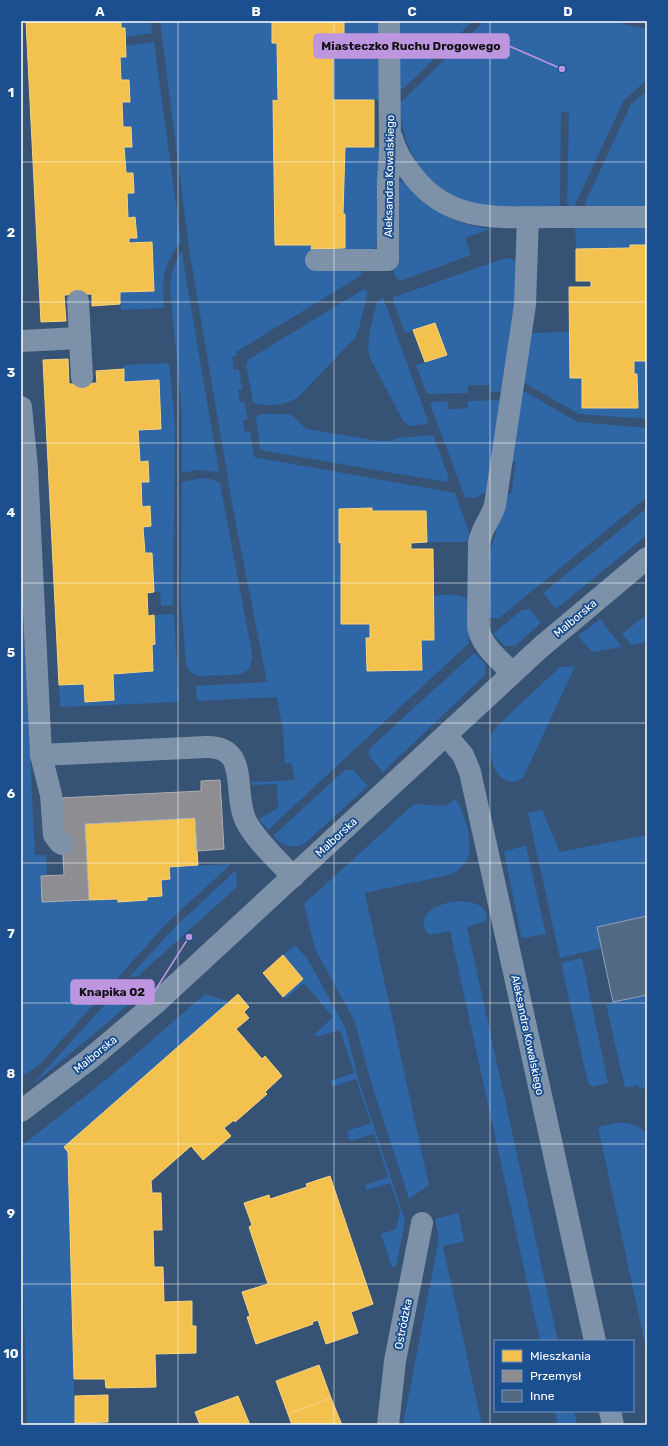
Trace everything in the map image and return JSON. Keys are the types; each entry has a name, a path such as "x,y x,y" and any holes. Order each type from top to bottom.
{"street":[{"name":"Aleksandra Kowalskiego","path":"316,260 388,260 390,129 389,21"},
{"path":"390,129 395,148 407,169 423,188 439,201 458,210 487,217 647,217"},
{"path":"512,673 487,645 478,628 479,547 481,533 491,516 495,505 525,304 528,217"},
{"path":"78,301 82,377"},
{"path":"21,341 80,338"},
{"path":"21,406 27,468 41,755 51,795 54,835 62,844"},
{"name":"Malborska","path":"21,1111 54,1087 126,1028 293,877 512,673 560,630 647,558"},
{"name":"Aleksandra Kowalskiego","path":"446,735 463,755 470,772 595,1340"},
{"path":"41,755 211,747 222,749 230,754 237,766 240,803 243,816 254,834 293,877"},
{"name":"Ostródzka","path":"388,1425 395,1361 422,1223"},
{"path":"610,1412 613,1425"}],"shaded area":[{"path":"121,21 151,21 152,33 125,37 124,28 121,28"},
{"path":"160,21 272,21 277,43 278,101 273,101 275,245 312,245 311,249 314,249 314,268 364,268 360,276 236,352 237,356 232,357 234,370 239,369 242,389 238,390 240,402 244,401 248,419 243,420 245,432 250,431 254,457 455,493 470,535 469,540 464,542 427,542 426,511 372,511 371,508 339,509 339,542 341,542 341,623 370,624 370,638 366,638 367,671 421,670 421,640 434,640 433,596 456,595 465,597 468,600 469,643 268,830 259,819 278,808 277,784 252,785 252,782 295,780 291,763 285,763 283,730 277,697 197,701 196,686 267,682 233,509 189,248"},
{"path":"344,21 380,21 381,100 333,100 333,43 344,43"},
{"path":"399,21 473,21 403,89 400,88"},
{"path":"484,21 624,21 623,24 647,29 647,80 624,100 574,207 570,207 567,204 569,113 561,112 560,204 556,207 497,207 469,202 452,195 437,185 424,172 414,158 402,123 400,103"},
{"path":"154,42 181,241 170,258 163,280 164,308 121,310 120,292 154,291 152,242 129,243 129,238 136,238 135,218 128,218 127,193 134,193 133,173 126,173 124,147 132,147 131,127 123,127 122,102 130,102 129,80 121,80 120,57 126,57 125,46"},
{"path":"647,91 647,207 587,207 585,203 631,104"},
{"path":"345,147 381,147 379,244 371,250 345,251 345,214 343,214"},
{"path":"400,181 405,183 422,200 435,210 449,218 465,224 490,229 465,238 471,255 403,280 396,278 394,273 395,188 397,183"},
{"path":"647,227 647,245 630,245 630,248 576,249 575,228"},
{"path":"182,251 219,472 197,470 182,473 182,413 170,290 173,270"},
{"path":"510,258 515,261 517,265 515,317 502,392 490,392 490,385 468,385 468,393 430,394 426,392 416,365 447,355 435,323 405,333 393,301 394,297 503,259"},
{"path":"364,289 367,291 367,295 355,338 302,393 293,400 281,404 266,405 256,404 253,402 246,365 249,359"},
{"path":"383,297 428,421 427,424 410,426 403,421 370,358 368,348 370,330 377,302"},
{"path":"569,332 570,378 582,378 638,408 637,374 634,374 634,361 647,361 647,419 579,414 521,381 531,333"},
{"path":"169,363 175,423 173,605 161,606 160,592 154,592 152,553 145,553 143,527 151,526 150,507 142,507 141,482 148,482 148,462 140,462 138,430 161,428 158,380 124,382 124,365"},
{"path":"520,389 578,422 647,428 647,497 499,618 488,618 489,552 496,534 503,493 511,494 516,462 508,461"},
{"path":"501,400 490,489 476,498 465,497 430,404 433,402 448,401 448,409 468,408 468,401"},
{"path":"261,414 288,414 294,417 307,429 380,441 433,435 449,478 446,482 260,449 256,417"},
{"path":"202,478 211,479 220,483 252,653 249,669 236,675 197,676 189,671 186,665 181,601 182,482"},
{"path":"647,508 647,535 556,609 543,593"},
{"path":"21,571 35,855 46,855 47,876 41,877 42,902 118,899 119,902 147,900 147,897 162,896 161,880 170,879 169,867 231,864 167,923 41,1063 23,1076 23,1072 21,1073"},
{"path":"530,609 541,623 515,646 505,646 493,634 522,610"},
{"path":"174,614 179,702 60,707 59,685 84,684 85,702 114,700 113,674 153,671 152,645 155,644 154,615"},
{"path":"647,614 647,642 632,645 622,634"},
{"path":"600,619 622,647 592,652 578,636"},
{"path":"474,653 486,664 485,675 383,772 369,756 369,749"},
{"path":"575,666 524,776 518,781 514,782 503,779 495,770 491,755 490,740 494,731 500,723 560,667"},
{"path":"345,770 353,770 368,786 304,844 300,846 287,846 273,836"},
{"path":"455,799 464,816 470,843 470,850 466,862 462,867 456,872 448,875 365,893 429,1185 409,1199 370,1079 355,1022 315,949 304,904 414,804 446,806"},
{"path":"542,810 560,852 647,835 647,916 597,927 602,948 560,958 528,813"},
{"path":"526,846 546,934 524,938 521,936 504,851"},
{"path":"236,870 237,887 138,976 129,977 175,927"},
{"path":"457,901 473,903 482,907 485,911 486,921 467,927 558,1340 540,1340 450,931 431,935 424,928 424,919 430,910 446,903"},
{"path":"295,945 307,958 345,1027 359,1081 405,1221 396,1267 391,1265 381,1234 396,1229 400,1212 390,1183 367,1190 365,1185 388,1177 374,1134 350,1141 347,1131 371,1123 356,1079 333,1087 330,1081 354,1073 340,1030 316,1037 315,1034 333,1017 304,983 285,999 283,997 303,979 283,955"},
{"path":"582,958 608,1083 592,1087 588,1083 561,963"},
{"path":"135,986 141,993 32,1085 119,989"},
{"path":"205,994 229,1002 64,1147 68,1152 75,1425 27,1425 21,1214 21,1146 107,1079"},
{"path":"647,995 647,1087 639,1089 638,1085 625,1088 606,1004"},
{"path":"616,1123 633,1125 647,1133 647,1353 598,1127"},
{"path":"457,1213 459,1215 464,1240 463,1242 443,1246 482,1425 403,1425 439,1238 435,1219"},
{"path":"555,1412 574,1412 577,1425 558,1425"}],"building: Mieszkania":[{"path":"26,21 121,21 121,28 125,28 126,57 120,57 121,80 129,80 130,102 122,102 123,127 131,127 132,147 124,147 126,173 133,173 134,193 127,193 128,218 135,217 137,238 129,238 129,243 152,242 154,291 120,292 120,304 92,306 92,294 64,295 66,321 41,322"},
{"path":"272,21 344,21 344,43 333,43 333,100 374,100 374,147 345,147 343,214 345,214 345,248 311,249 312,245 275,245 273,100 278,101 277,43 272,43"},
{"path":"630,245 647,245 647,361 634,361 634,374 637,374 638,408 582,408 582,378 570,378 569,287 591,287 591,281 576,281 576,249 630,248"},
{"path":"435,323 447,355 425,362 413,330"},
{"path":"68,359 69,384 97,383 96,371 124,369 124,382 159,380 161,429 138,430 140,462 148,461 149,482 141,482 142,507 150,506 151,526 143,527 145,553 152,553 154,592 147,593 148,616 154,615 155,644 152,645 153,671 113,674 114,700 85,702 84,684 59,685 43,360"},
{"path":"372,508 372,511 426,511 427,542 411,543 411,549 433,549 434,640 421,640 422,670 367,671 366,638 370,638 370,624 341,624 341,542 339,543 339,509"},
{"path":"195,818 198,865 169,867 170,879 161,880 162,896 147,897 147,900 118,902 118,899 89,900 85,824"},
{"path":"283,955 303,979 283,997 263,973"},
{"path":"238,994 249,1007 244,1012 249,1018 236,1029 262,1059 265,1056 282,1076 265,1092 267,1094 235,1122 234,1120 224,1128 231,1136 203,1160 191,1146 151,1181 152,1193 161,1193 162,1230 153,1230 154,1267 163,1267 164,1302 192,1301 192,1326 196,1326 196,1353 155,1354 156,1387 106,1388 105,1379 74,1379 68,1152 64,1147"},
{"path":"330,1176 373,1304 351,1312 358,1333 326,1344 318,1320 312,1322 313,1324 256,1344 247,1317 250,1316 242,1292 268,1284 249,1227 252,1225 244,1203 269,1195 270,1199 307,1187 306,1184"},
{"path":"319,1365 331,1398 288,1414 276,1381"},
{"path":"108,1395 108,1422 75,1423 75,1396"},
{"path":"238,1396 250,1425 200,1425 195,1412"},
{"path":"331,1398 342,1425 292,1425 288,1414"}],"building: Przemysł":[{"path":"220,780 224,849 197,851 195,818 85,824 89,900 42,902 41,876 64,875 60,798 201,791 201,781"}],"building: Inne":[{"path":"647,916 647,995 613,1002 597,927"}],"place":[{"name":"Miasteczko Ruchu Drogowego","path":"562,69"},
{"name":"Knapika 02","path":"189,937"}]}
